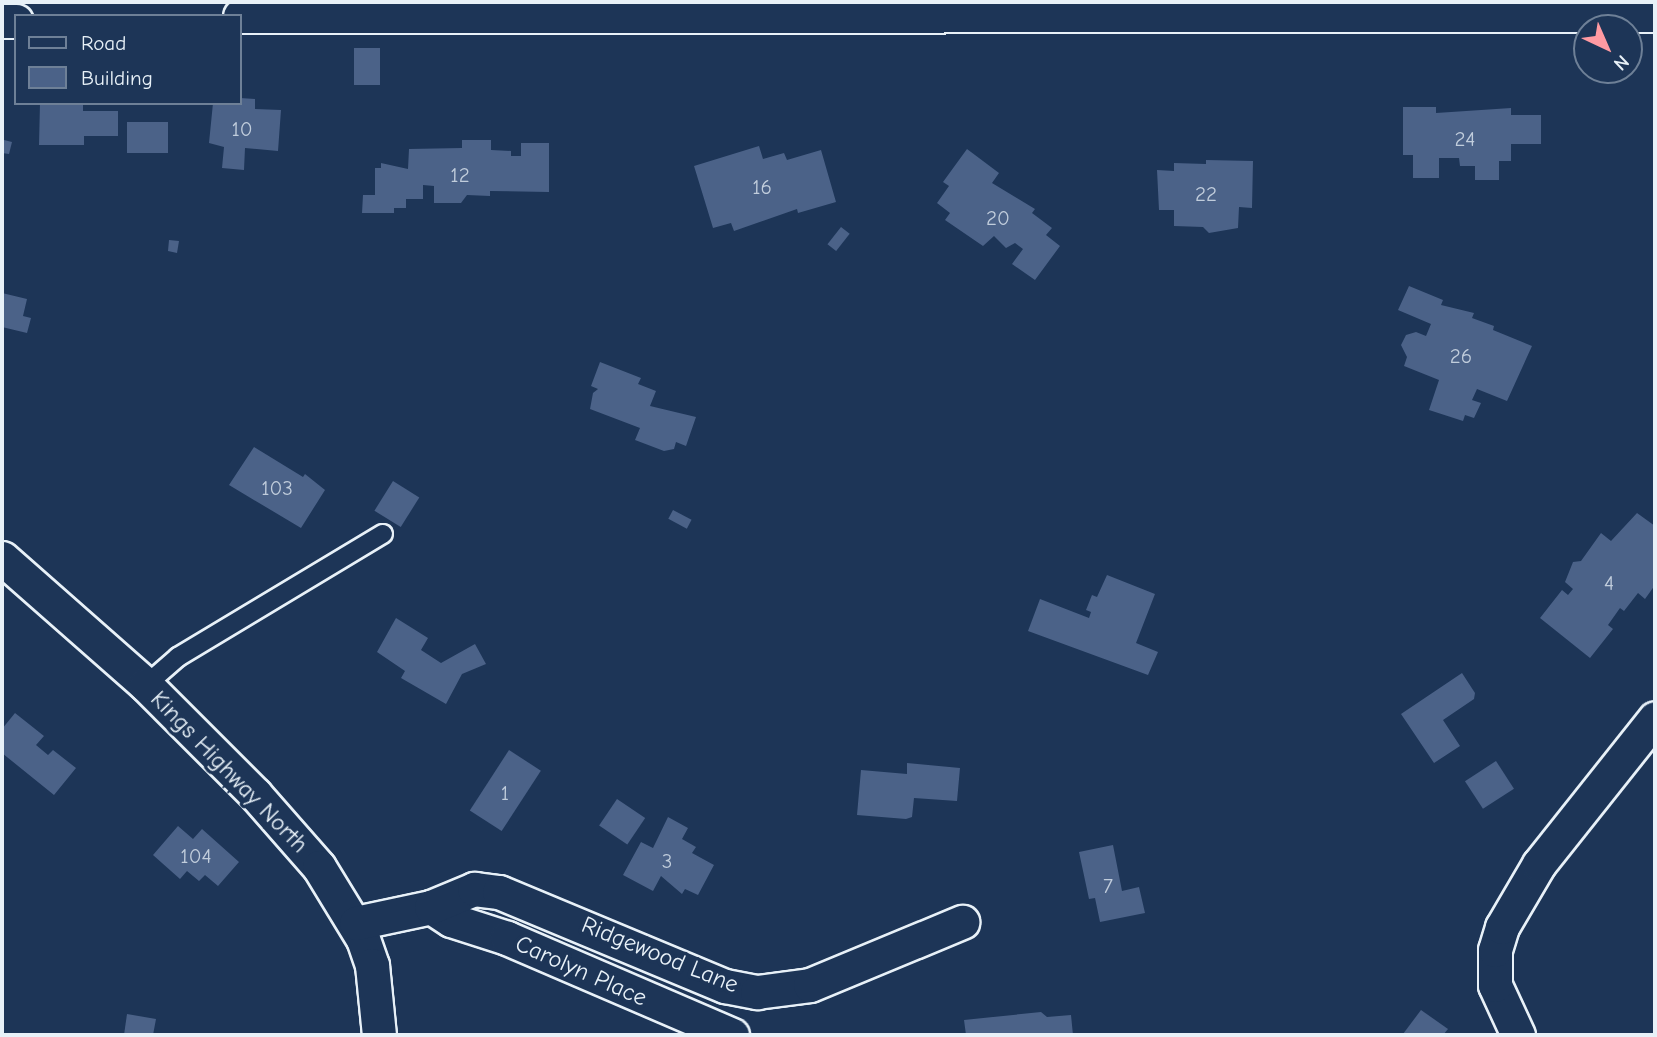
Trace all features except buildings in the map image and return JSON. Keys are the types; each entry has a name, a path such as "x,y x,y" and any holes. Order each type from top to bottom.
{"street":[{"path":"242,16 1127,8 1655,15"},
{"name":"Kings Highway North","path":"2,558 146,685 284,826 356,923 372,965 379,1035"},
{"path":"1518,1035 1495,985 1495,950 1502,927 1539,864 1655,718"},
{"name":"Ridgewood Lane","path":"356,923 432,907 474,889 510,895 725,986 757,992 810,985 962,922"},
{"name":"Carolyn Place","path":"432,907 451,920 507,938 732,1035"}],"lane":[{"path":"146,685 178,656 383,534"}]}
